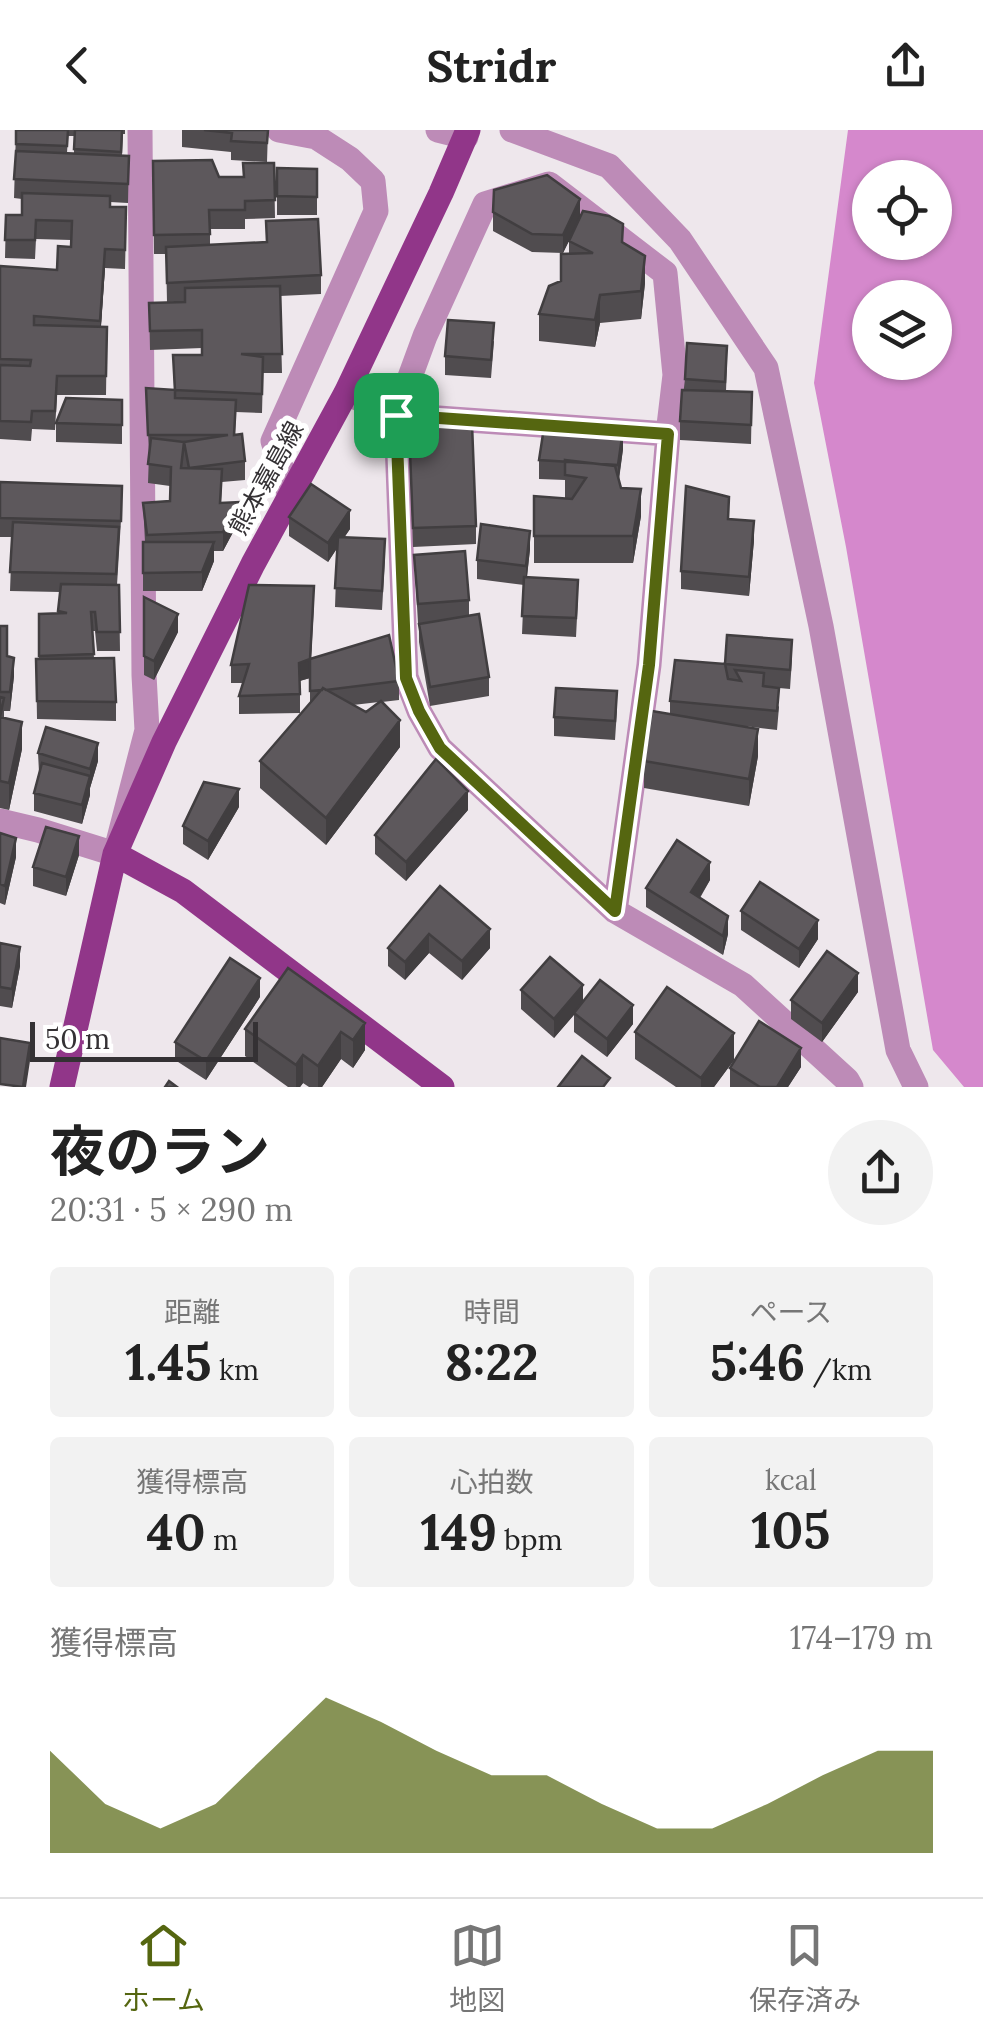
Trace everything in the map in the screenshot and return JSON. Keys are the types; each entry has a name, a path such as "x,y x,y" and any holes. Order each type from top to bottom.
{"main road":[{"name":"熊本嘉島線","path":"62,1087 115,854 173,724 253,564 346,393 467,134"},
{"path":"115,854 183,891 442,1087"}],"street":[{"path":"0,821 115,854 147,730 140,130"},
{"path":"279,130 316,137 350,159 373,180 376,211 273,441 290,496"},
{"path":"438,130 467,134"},
{"path":"512,130 609,166 680,240 766,368 821,626 898,1050 916,1087"},
{"path":"615,911 649,665 676,375 665,272 549,184 485,204 425,336 396,415 406,678 440,748 615,911 743,985 851,1087"},
{"path":"346,393 396,415 668,434"}],"shaded area":[{"path":"848,130 983,130 983,1087 964,1087 933,1050 814,383"}],"building":[{"path":"16,130 68,130 67,146 16,144"},
{"path":"75,130 122,130 121,152 74,149"},
{"path":"204,130 268,130 267,143 231,141 232,133"},
{"path":"16,151 129,156 128,184 14,179"},
{"path":"212,160 219,177 244,177 243,163 274,163 275,200 245,201 245,210 209,210 210,234 154,235 153,161"},
{"path":"277,168 317,169 317,197 277,196"},
{"path":"547,175 580,199 563,235 532,234 493,212 494,190"},
{"path":"22,193 110,196 110,207 126,207 125,250 105,249 100,321 34,316 34,325 107,327 106,376 57,376 55,411 32,411 31,422 0,421 0,365 30,366 31,360 0,359 0,266 57,270 58,246 71,247 72,221 36,220 35,240 5,240 6,215 22,215"},
{"path":"583,211 609,216 623,224 622,242 645,256 641,291 600,295 595,320 539,314 549,286 561,281 561,254 593,253 569,241"},
{"path":"318,219 321,275 167,283 166,247 267,242 266,221"},
{"path":"280,286 282,354 241,354 263,357 262,394 175,390 173,355 202,355 202,330 150,331 149,303 185,302 185,288"},
{"path":"448,320 494,323 491,360 445,356"},
{"path":"687,343 727,346 725,382 685,379"},
{"path":"146,388 175,390 175,398 236,400 234,435 242,434 245,461 189,468 184,442 228,435 148,435"},
{"path":"682,390 752,392 751,425 680,421"},
{"path":"66,398 122,400 122,425 56,423"},
{"path":"545,421 623,430 618,465 539,460"},
{"path":"472,424 476,526 413,528 409,426"},
{"path":"151,438 184,442 181,468 222,469 220,503 239,502 223,532 147,535 143,503 170,501 171,467 148,464"},
{"path":"565,460 615,466 621,488 641,489 633,536 534,536 534,496 572,499 586,478 565,475"},
{"path":"0,482 122,486 121,521 0,518"},
{"path":"311,484 350,510 328,543 289,517"},
{"path":"686,486 729,497 728,519 754,521 749,577 681,571"},
{"path":"13,522 119,527 116,574 10,572"},
{"path":"481,524 530,531 526,566 477,560"},
{"path":"338,537 385,539 382,591 335,588"},
{"path":"143,542 214,542 202,572 143,573"},
{"path":"465,551 469,600 418,604 414,555"},
{"path":"524,577 578,580 576,618 522,616"},
{"path":"61,584 119,585 120,632 97,632 95,612 91,612 94,654 39,656 39,614 67,613 58,611"},
{"path":"249,585 314,586 310,659 299,663 300,694 239,696 249,664 231,665"},
{"path":"144,597 178,614 154,661 144,656"},
{"path":"479,614 489,677 430,687 419,624"},
{"path":"0,626 7,626 7,656 14,658 10,692 0,692"},
{"path":"389,635 399,681 310,691 310,659"},
{"path":"727,635 792,640 790,670 725,664"},
{"path":"114,658 116,702 37,701 36,659"},
{"path":"675,660 725,664 728,679 741,681 735,670 764,673 763,686 779,688 777,711 670,701"},
{"path":"323,688 366,712 381,701 400,720 326,818 260,761"},
{"path":"556,688 617,691 615,721 554,717"},
{"path":"652,711 758,729 749,779 644,761"},
{"path":"0,717 22,722 9,783 0,781"},
{"path":"46,727 98,743 90,769 38,753"},
{"path":"436,759 468,791 406,862 375,835"},
{"path":"42,763 90,776 82,805 34,793"},
{"path":"204,782 239,789 208,841 183,826"},
{"path":"46,827 79,836 66,877 33,867"},
{"path":"0,833 16,838 5,886 0,884"},
{"path":"677,840 710,862 691,892 728,916 723,936 646,888"},
{"path":"760,882 818,920 799,949 741,911"},
{"path":"440,886 490,929 462,961 429,934 405,962 388,948"},
{"path":"0,943 20,947 12,989 0,987"},
{"path":"827,951 858,973 822,1023 791,1000"},
{"path":"550,957 583,985 554,1019 521,990"},
{"path":"230,958 260,978 206,1061 175,1042"},
{"path":"288,968 365,1023 353,1040 341,1032 318,1066 303,1055 296,1065 245,1029"},
{"path":"600,980 633,1005 607,1039 574,1013"},
{"path":"667,987 734,1033 701,1078 635,1032"},
{"path":"759,1021 801,1048 777,1087 760,1087 730,1068"},
{"path":"0,1038 30,1043 23,1087 0,1084"},
{"path":"582,1056 610,1078 603,1087 558,1087"}],"route":[{"path":"396,415 668,434 649,665 615,911 440,748 419,711 406,678 396,415"}]}
